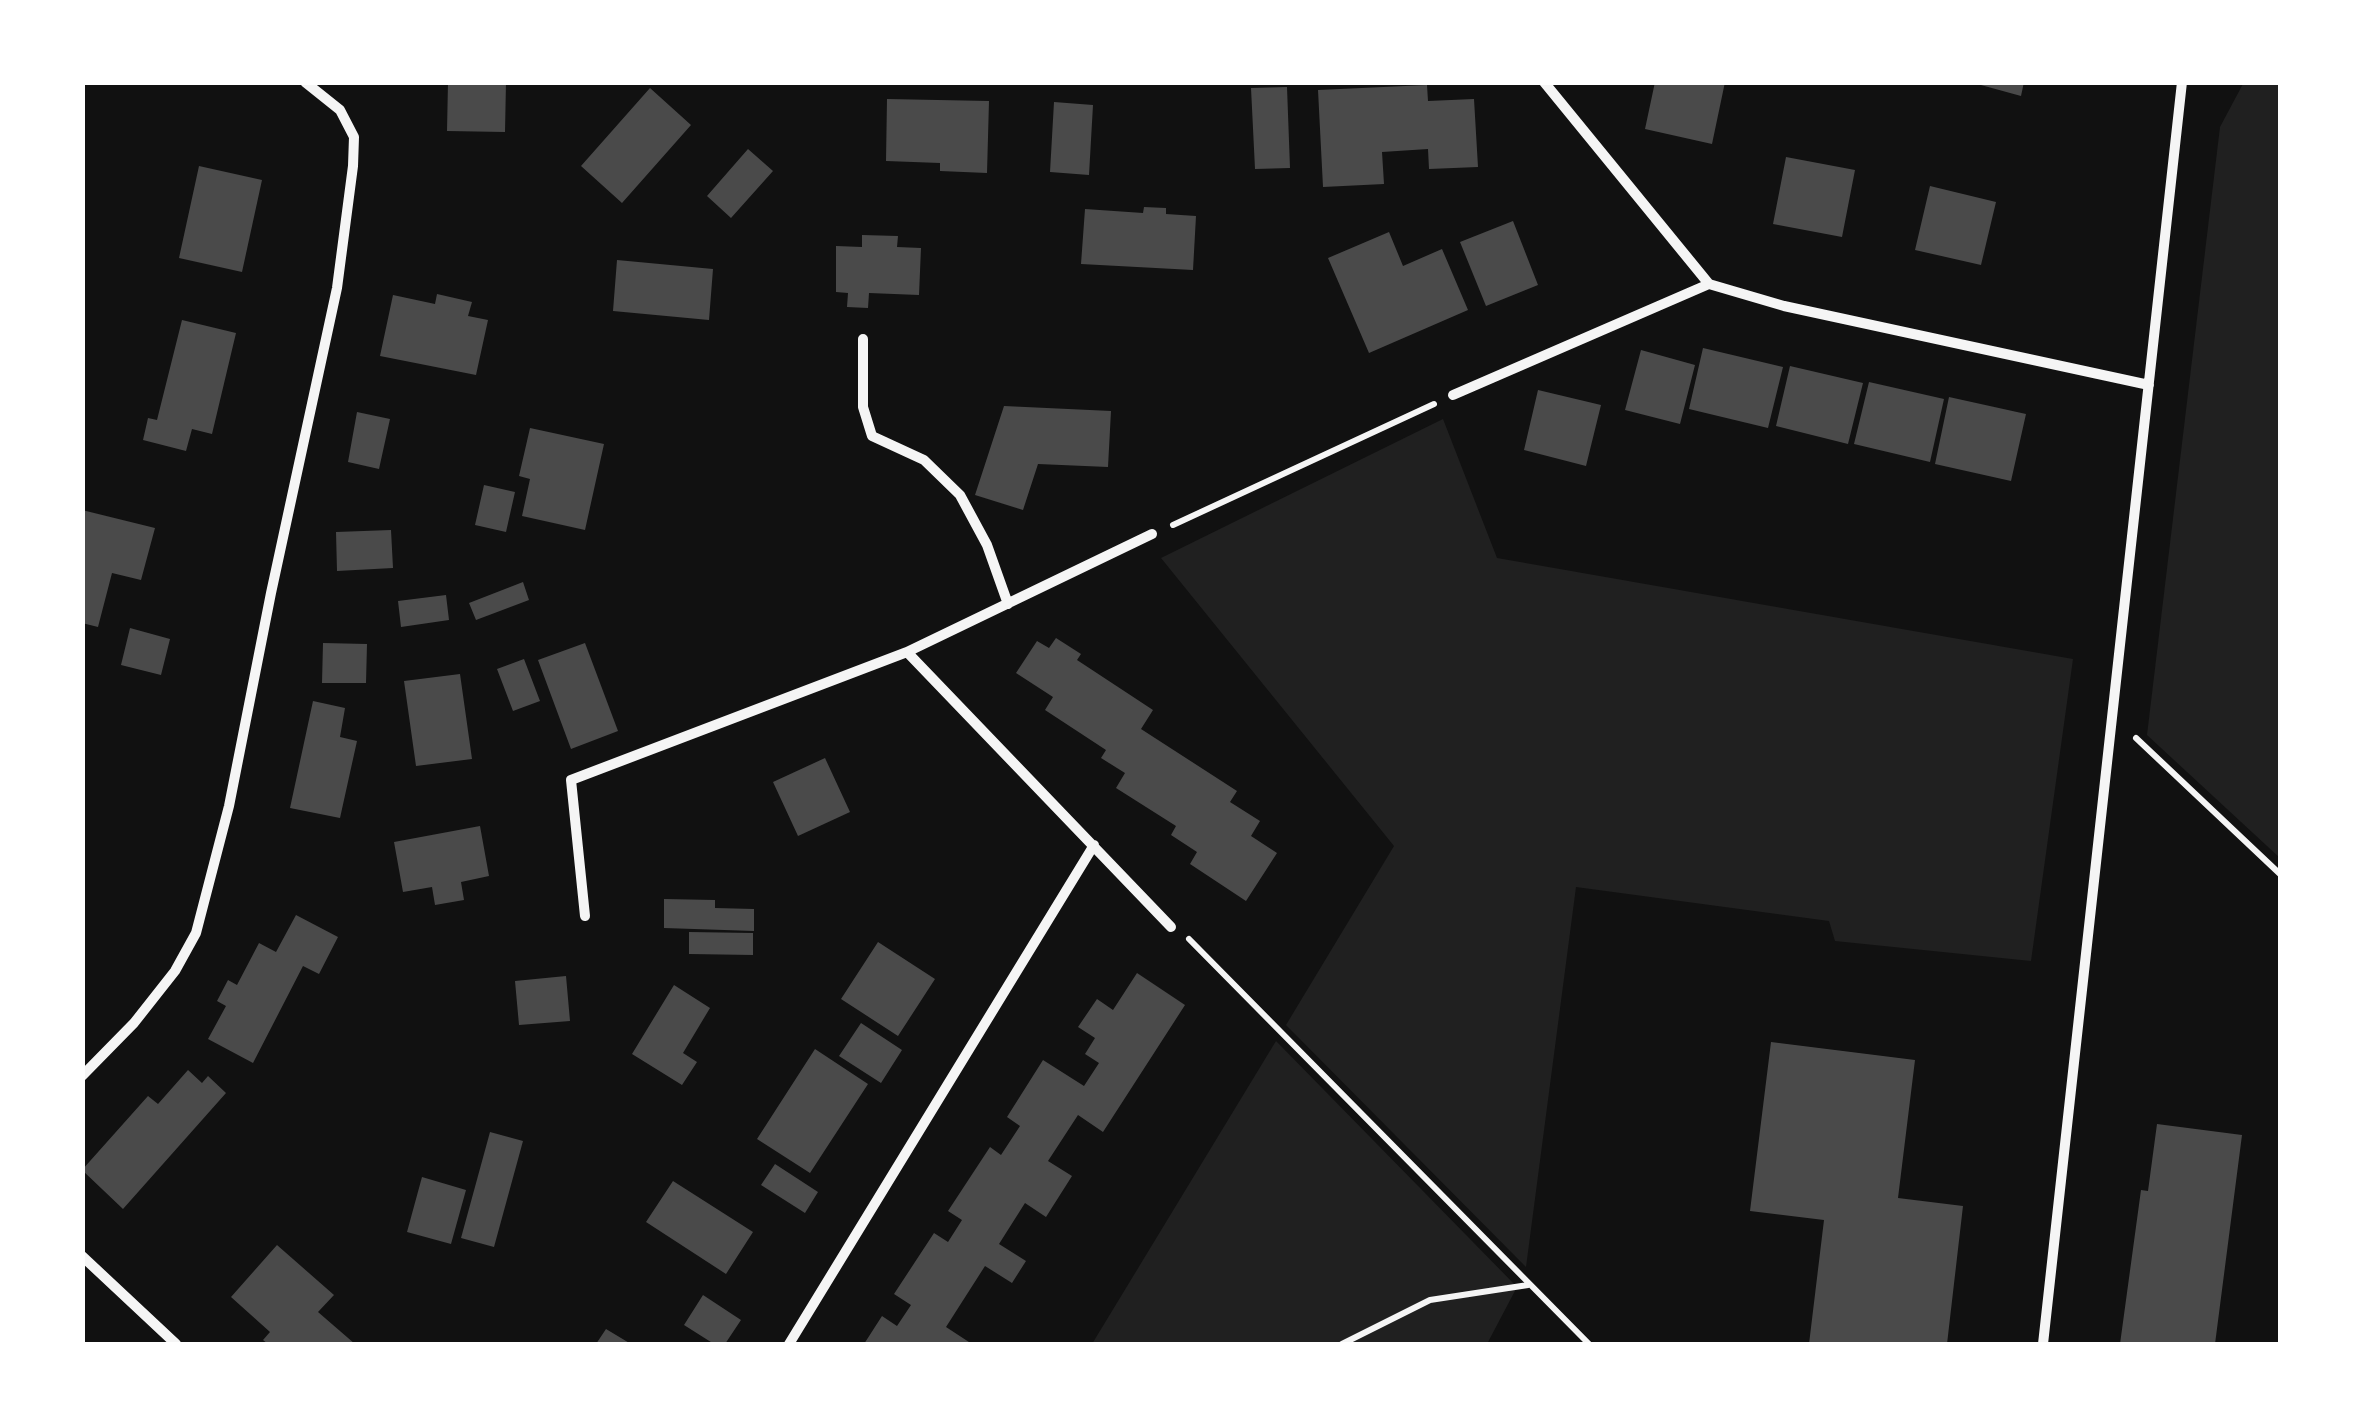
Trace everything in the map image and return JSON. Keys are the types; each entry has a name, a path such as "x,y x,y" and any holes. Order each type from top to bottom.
{"street":[{"path":"82,1076 134,1024 174,971 196,933 230,806 270,594 337,288 353,166 354,136 340,110 305,82"},
{"path":"1544,82 1709,284 1784,306 2149,385"},
{"path":"2043,1344 2182,82"},
{"path":"1453,395 1709,284"},
{"path":"863,338 864,406 872,436 924,460 960,495 986,545 1008,604"},
{"path":"586,916 570,780 907,652 1152,534"},
{"path":"907,652 1171,928"},
{"path":"789,1344 1094,845"},
{"path":"82,1256 176,1344"}],"path":[{"path":"1152,534 1453,395"},
{"path":"2114,717 2280,874"},
{"path":"1171,928 1189,939 1589,1344"},
{"path":"1342,1344 1430,1300 1529,1285"}],"shaded area":[{"path":"2244,82 2280,83 2280,858 2147,735 2220,127"},
{"path":"1443,419 1497,558 2073,659 2031,961 1835,941 1829,921 1576,887 1526,1267 1286,1025 1394,846 1161,558"},
{"path":"1276,1041 1517,1287 1487,1344 1092,1344"}],"building":[{"path":"448,82 506,82 505,132 447,131"},
{"path":"1655,82 1725,82 1712,144 1645,129"},
{"path":"1970,82 2024,82 2021,96"},
{"path":"1427,85 1428,101 1474,99 1478,167 1429,169 1428,149 1382,152 1384,184 1323,187 1318,90"},
{"path":"1287,87 1290,168 1255,169 1251,88"},
{"path":"650,88 691,125 622,203 581,166"},
{"path":"887,99 989,101 987,173 940,171 940,163 886,161"},
{"path":"1054,102 1093,105 1089,175 1050,172"},
{"path":"748,149 773,171 731,218 707,196"},
{"path":"1786,157 1855,170 1842,237 1773,224"},
{"path":"199,166 262,180 242,272 179,258"},
{"path":"1930,186 1996,202 1981,265 1915,250"},
{"path":"1144,207 1166,208 1166,214 1196,216 1193,270 1081,264 1085,209 1143,213"},
{"path":"1513,221 1538,285 1486,306 1460,242"},
{"path":"1389,232 1403,266 1442,249 1468,310 1369,353 1328,258"},
{"path":"862,235 898,236 897,247 921,248 919,295 869,293 868,308 847,307 848,293 836,292 836,246 862,247"},
{"path":"617,260 713,269 709,320 613,311"},
{"path":"437,294 472,302 468,316 488,320 476,375 380,356 393,295 435,304"},
{"path":"182,320 236,333 212,434 192,429 186,451 143,440 148,418 157,420"},
{"path":"1703,348 1783,367 1768,428 1689,409"},
{"path":"1641,350 1695,365 1680,424 1625,410"},
{"path":"1790,366 1863,383 1848,444 1776,426"},
{"path":"1869,382 1944,399 1930,462 1854,444"},
{"path":"1538,390 1601,405 1586,466 1524,450"},
{"path":"1949,397 2026,414 2011,481 1935,464"},
{"path":"1004,406 1111,411 1108,467 1038,464 1023,510 975,495"},
{"path":"357,412 390,419 379,469 348,462"},
{"path":"530,428 604,444 585,530 522,516 530,479 519,476"},
{"path":"484,485 515,492 506,532 475,525"},
{"path":"82,510 155,528 141,580 112,573 98,627 82,623"},
{"path":"391,530 393,568 337,571 336,532"},
{"path":"523,582 529,600 476,620 469,603"},
{"path":"446,595 449,620 401,627 398,601"},
{"path":"130,628 170,639 161,675 121,665"},
{"path":"1056,638 1081,654 1077,660 1153,710 1141,729 1237,791 1230,802 1260,821 1251,836 1277,853 1246,901 1190,864 1197,852 1171,835 1176,826 1116,788 1125,773 1101,758 1106,750 1045,710 1053,697 1016,673 1037,641 1049,648"},
{"path":"323,643 367,644 366,683 322,683"},
{"path":"585,643 618,731 571,749 538,660"},
{"path":"524,659 540,701 513,711 497,669"},
{"path":"460,674 472,759 416,766 404,681"},
{"path":"313,701 345,708 340,737 357,741 340,818 290,808"},
{"path":"825,758 850,812 798,836 773,782"},
{"path":"480,826 489,876 461,882 464,900 435,905 432,887 403,892 394,842"},
{"path":"664,899 715,900 715,908 754,909 754,931 664,928"},
{"path":"296,915 338,937 319,974 303,966 253,1063 208,1039 226,1006 217,1001 228,980 237,985 259,943 276,952"},
{"path":"689,932 753,933 753,955 689,954"},
{"path":"878,942 935,979 898,1036 841,999"},
{"path":"1137,973 1185,1005 1103,1132 1078,1115 1048,1161 1072,1176 1046,1217 1025,1203 999,1244 1026,1261 1012,1283 985,1266 946,1327 972,1344 864,1344 882,1316 897,1326 911,1305 894,1294 934,1233 948,1242 962,1220 948,1211 990,1147 1001,1155 1020,1126 1007,1117 1043,1060 1084,1086 1099,1063 1085,1054 1095,1038 1078,1027 1097,999 1113,1010"},
{"path":"566,976 570,1021 519,1025 515,981"},
{"path":"674,985 710,1008 683,1053 697,1062 682,1085 632,1054"},
{"path":"861,1023 902,1050 881,1083 839,1056"},
{"path":"1771,1042 1915,1060 1898,1198 1963,1206 1947,1344 1809,1344 1824,1220 1750,1211"},
{"path":"815,1049 868,1084 810,1173 757,1139"},
{"path":"188,1070 202,1083 208,1076 226,1093 123,1209 82,1170 148,1096 158,1104"},
{"path":"2157,1124 2242,1135 2215,1344 2120,1344 2141,1190 2148,1191"},
{"path":"490,1132 523,1141 494,1247 461,1238"},
{"path":"775,1164 818,1192 805,1213 761,1185"},
{"path":"422,1177 466,1190 451,1244 407,1232"},
{"path":"673,1181 753,1232 726,1274 646,1222"},
{"path":"277,1245 334,1295 318,1312 355,1344 268,1344 263,1340 270,1332 231,1297"},
{"path":"703,1295 741,1320 725,1344 714,1344 684,1325"},
{"path":"606,1329 631,1344 596,1344"}]}
